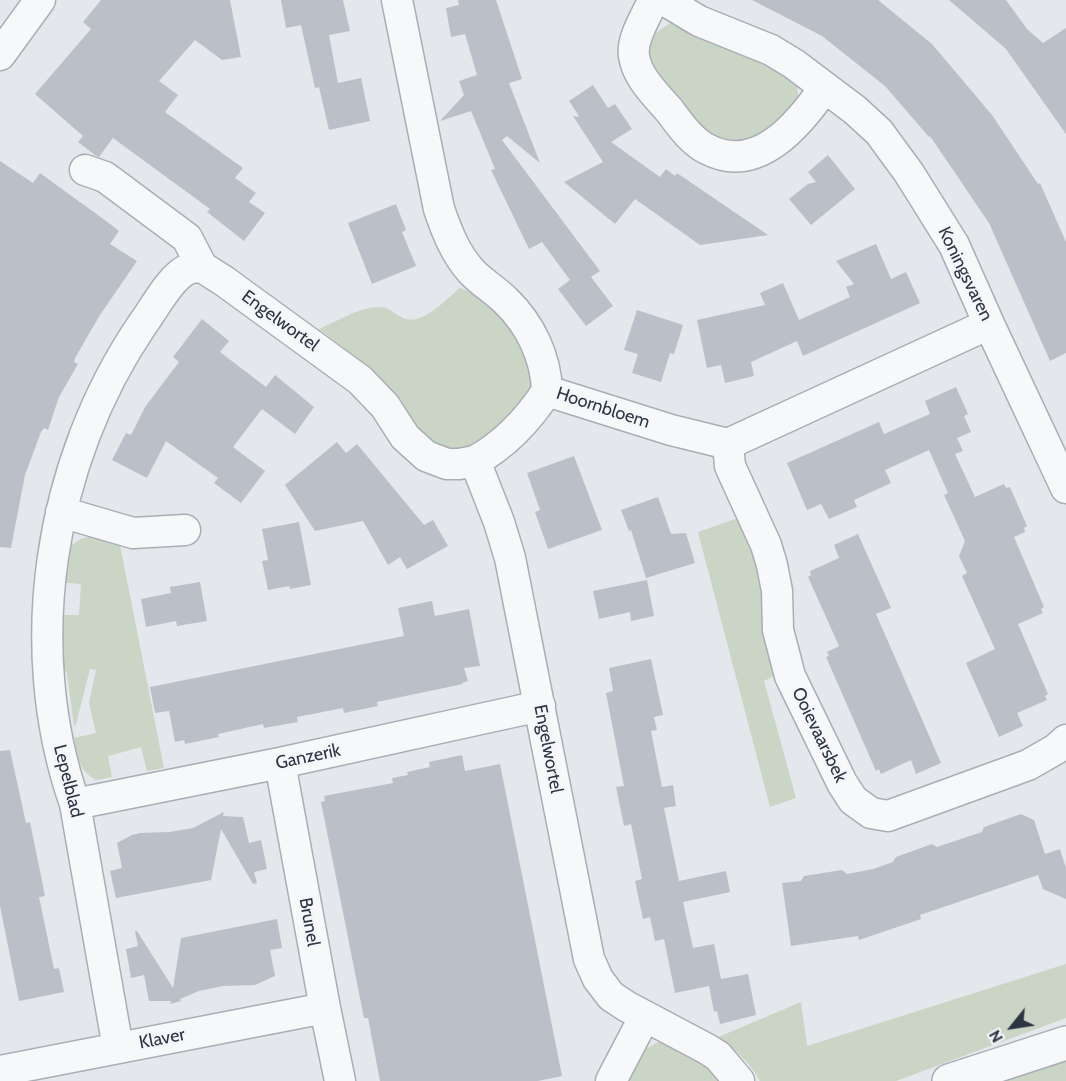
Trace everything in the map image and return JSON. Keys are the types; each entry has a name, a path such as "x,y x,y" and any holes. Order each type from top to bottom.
{"street":[{"path":"0,55 40,0"},
{"name":"Hoornbloem","path":"397,0 440,210 447,232 455,249 471,271 507,302 524,321 538,348 546,373 547,391 672,430 728,444"},
{"path":"653,0 637,37 633,55 641,76 689,134 706,149 729,156 752,154 770,146 794,127 825,87"},
{"name":"Koningsvaren","path":"664,0 699,21 771,50 794,63 879,132 909,173 954,245 1066,488"},
{"name":"Engelwortel","path":"85,170 105,177 187,238 202,267 360,380 385,406 405,437 426,456 447,464 475,461 494,451 523,425 547,391"},
{"name":"Lepelblad","path":"118,1048 75,804 63,770 52,712 48,611 55,545 70,478 87,425 134,337 171,284 189,268 202,267"},
{"path":"728,444 989,324"},
{"name":"Ooievaarsbek","path":"728,444 730,466 766,545 772,565 777,591 778,630 790,676 842,783 853,800 871,813 888,816 1028,765 1056,749 1066,740"},
{"name":"Engelwortel","path":"475,461 499,522 510,558 589,959 598,979 611,996 713,1053 739,1081"},
{"path":"61,512 133,533 185,530"},
{"name":"Ganzerik","path":"75,804 280,763 540,706"},
{"name":"Brunel","path":"280,763 340,1081"},
{"name":"Klaver","path":"0,1071 325,1008"},
{"path":"611,1081 645,1016"},
{"path":"949,1081 1066,1043"}],"green space":[{"path":"671,23 790,74 797,86 799,99 760,140 743,146 711,140 647,61 653,38 659,30"},
{"path":"460,288 482,296 514,327 536,380 510,422 470,449 441,451 418,435 354,356 319,329 357,312 380,307 387,308 405,319 420,318 435,310"},
{"path":"741,517 763,568 776,675 764,681 796,798 770,807 698,532"},
{"path":"88,537 96,537 120,545 164,768 147,771 141,747 108,756 112,777 96,780 82,767 78,757 74,738 96,733 89,703 96,670 90,669 74,726 67,673 59,665 58,615 79,615 81,584 59,582 67,548"},
{"path":"1066,964 1066,1018 896,1081 760,1081 741,1056 716,1038 801,1002 807,1046"},
{"path":"665,1038 728,1081 627,1081 641,1052"},
{"path":"1066,1058 1066,1081 1008,1081 1007,1079"}],"building":[{"path":"101,0 230,0 241,57 222,60 195,40 159,81 178,95 165,112 243,168 235,178 256,193 249,202 265,213 244,241 207,212 210,209 113,138 99,157 95,155 78,142 83,136 35,94 91,29 83,22"},
{"path":"281,0 343,0 350,31 329,35 338,83 361,78 370,121 329,130 319,87 315,88 301,25 286,28"},
{"path":"458,0 496,0 522,79 509,83 540,163 507,136 502,140 600,271 591,277 613,306 586,326 558,289 570,280 542,242 529,249 491,170 495,169 471,111 440,121 464,95 459,81 477,75 465,34 451,37 446,8 459,5"},
{"path":"752,0 878,0 932,44 992,115 1038,184 1040,183 1066,242 1066,353 1050,361 989,223 930,136 885,86 822,36"},
{"path":"949,0 1006,0 1027,29 1043,43 1066,28 1066,134 1006,49"},
{"path":"593,85 608,108 615,104 632,129 611,142 660,177 666,169 675,176 677,173 768,235 700,245 635,199 615,224 564,182 603,162 573,116 579,116 569,101"},
{"path":"828,155 855,189 811,225 789,199 808,184 816,182 808,172"},
{"path":"0,161 33,183 40,173 106,221 119,231 110,244 137,261 100,315 75,358 74,362 78,364 59,397 48,430 44,428 41,432 25,475 11,548 0,547"},
{"path":"396,204 406,230 402,232 416,266 372,284 348,223"},
{"path":"876,244 891,279 906,272 920,303 803,356 797,341 751,362 754,376 725,383 721,365 707,368 697,320 765,305 760,293 783,283 799,320 850,297 846,287 854,284 836,261"},
{"path":"637,310 683,325 674,354 670,353 661,382 632,373 638,354 624,350"},
{"path":"202,319 229,341 220,352 266,387 275,375 314,407 295,434 262,409 233,447 265,471 241,503 214,483 218,478 166,441 147,478 112,460 126,433 131,435 145,407 179,362 173,357"},
{"path":"956,387 968,414 964,416 971,432 957,438 963,451 955,454 975,497 1004,484 1006,488 1010,487 1027,526 1024,528 1025,532 1014,537 1044,607 1041,609 1043,613 1018,624 1048,694 1045,696 1047,700 1017,713 1023,726 999,737 966,663 995,649 962,576 967,573 959,556 965,541 944,495 948,493 929,450 885,470 891,483 854,500 857,507 829,519 821,504 807,510 787,463 879,422 884,434 930,414 925,401"},
{"path":"337,442 346,453 357,444 424,525 433,520 448,546 407,569 400,557 388,565 363,521 315,531 285,485"},
{"path":"574,456 602,530 548,549 535,512 540,510 527,473"},
{"path":"658,497 671,534 686,533 695,563 646,578 631,530 629,531 621,510"},
{"path":"299,522 311,585 268,590 262,561 268,560 262,529"},
{"path":"858,534 891,608 876,614 941,763 916,774 911,760 881,774 879,769 876,771 826,657 829,656 827,652 839,646 808,577 811,575 810,571 839,558 834,545"},
{"path":"647,580 654,616 631,621 630,612 599,619 593,591"},
{"path":"200,582 207,621 177,626 176,621 146,627 141,599 171,593 170,587"},
{"path":"432,601 435,616 469,609 480,666 464,668 468,681 463,684 377,702 378,706 344,713 343,708 297,717 298,722 264,728 263,724 185,744 184,740 175,742 169,711 155,713 150,687 404,636 398,608"},
{"path":"651,659 663,715 654,717 657,730 651,731 662,787 673,785 676,806 664,808 679,881 726,871 730,892 683,902 693,948 714,944 721,979 748,974 756,1015 720,1024 717,1011 714,1012 709,986 675,993 664,939 655,941 650,917 643,919 635,881 642,879 631,824 624,826 616,787 624,786 606,693 613,691 609,668"},
{"path":"10,750 26,823 30,822 45,896 39,897 54,969 59,968 64,992 19,1001 0,906 0,751"},
{"path":"462,755 465,771 500,764 562,1076 538,1081 380,1081 368,1018 364,1018 321,802 325,801 324,796 393,783 392,778 430,767 429,762"},
{"path":"224,812 223,816 243,817 249,843 261,840 267,869 254,872 257,883 253,884 221,829 211,880 116,898 110,871 122,868 117,843 140,833 193,828"},
{"path":"1021,814 1034,820 1045,854 1060,849 1066,868 1066,899 1043,889 1038,875 920,915 921,919 859,940 858,936 791,946 782,883 801,881 804,876 842,870 847,874 873,869 893,862 896,857 932,844 937,847 982,832 984,827"},
{"path":"277,919 282,948 270,950 275,976 255,985 223,986 199,991 170,1004 171,1001 149,1001 144,975 131,978 126,949 138,946 135,931 173,988 181,938"}]}
